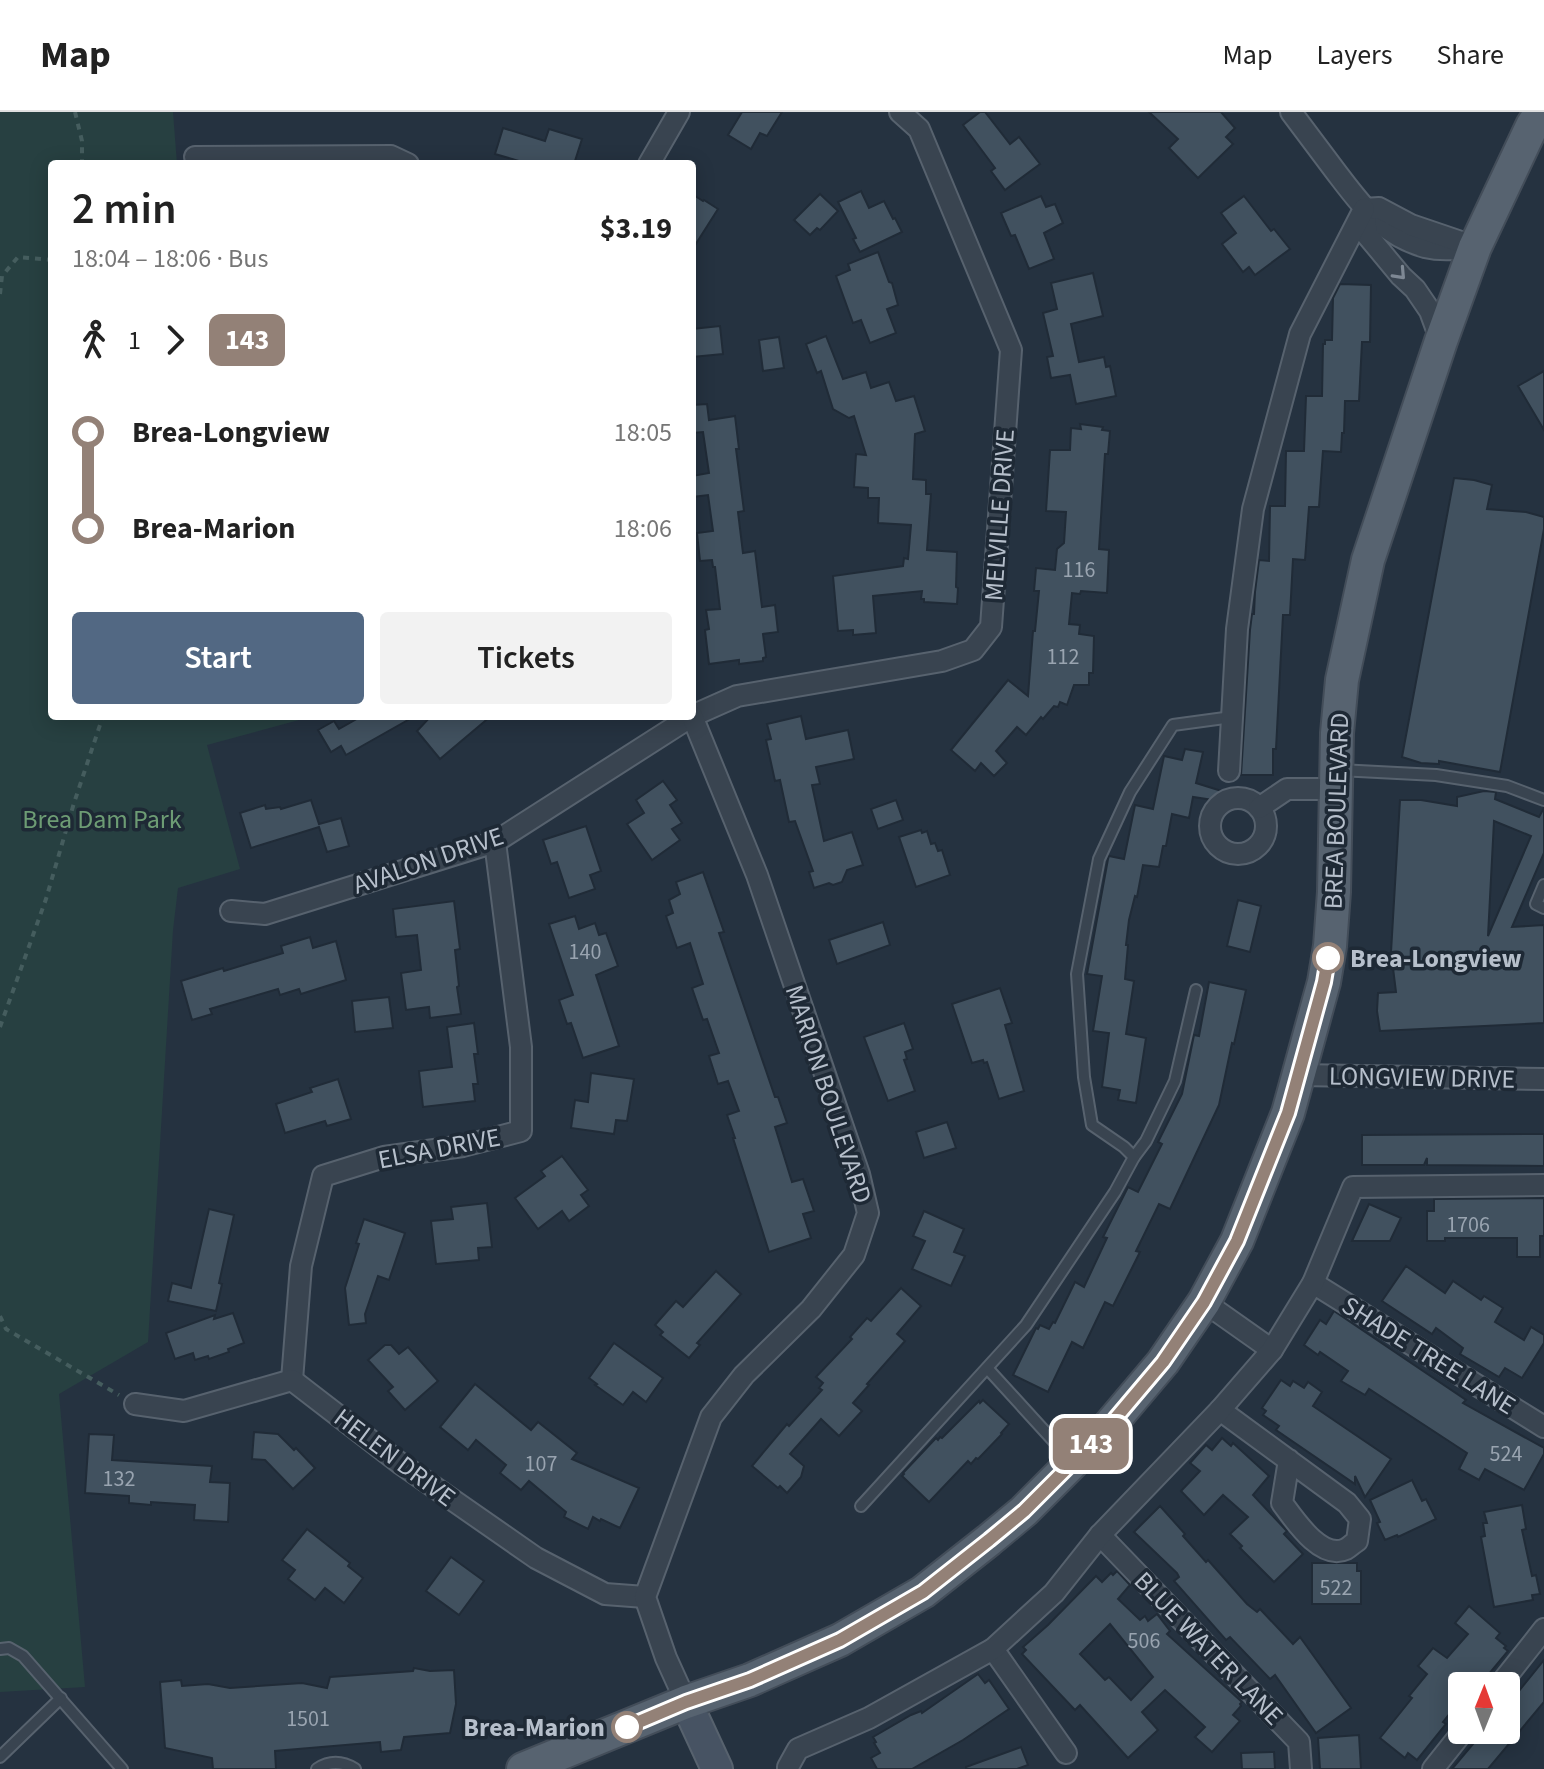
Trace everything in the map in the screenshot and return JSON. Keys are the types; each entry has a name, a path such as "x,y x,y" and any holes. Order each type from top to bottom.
{"main road":[{"name":"BREA BOULEVARD","path":"523,1769 686,1702 750,1680 840,1640 923,1592 1012,1521 1109,1426 1163,1362 1204,1302 1237,1241 1288,1113 1324,982 1334,892 1337,733 1342,680 1368,560 1475,247 1541,112"}],"street":[{"path":"651,160 679,112"},
{"name":"MELVILLE DRIVE","path":"696,714 737,696 942,661 973,650 991,627 1011,350 919,129 900,112"},
{"path":"1291,112 1364,209 1398,237 1446,250 1475,247"},
{"path":"195,157 346,160"},
{"path":"1364,209 1367,235 1415,289 1430,311 1441,341"},
{"path":"1229,771 1237,629 1253,509 1300,334 1364,209"},
{"name":"AVALON DRIVE","path":"231,911 265,914 495,842 686,720"},
{"name":"MARION BOULEVARD","path":"645,1597 711,1417 744,1375 811,1309 854,1255 868,1213 859,1174 757,875 694,720"},
{"path":"1259,808 1287,789 1336,779"},
{"name":"ELSA DRIVE","path":"292,1380 301,1266 323,1176 384,1157 463,1146 521,1131 521,1047 495,842"},
{"name":"LONGVIEW DRIVE","path":"1299,1075 1544,1079"},
{"path":"788,1769 798,1749 869,1718 993,1649 1054,1593 1100,1535 1220,1410 1272,1350 1313,1283 1353,1187 1544,1185"},
{"name":"SHADE TREE LANE","path":"1313,1283 1544,1427"},
{"path":"1204,1302 1272,1350"},
{"path":"135,1404 184,1411 292,1380"},
{"name":"HELEN DRIVE","path":"292,1380 401,1464 536,1558 605,1594 645,1597"},
{"path":"1220,1410 1289,1460 1347,1503 1360,1519 1357,1541 1344,1550 1330,1550 1307,1536 1282,1503 1289,1460"},
{"name":"BLUE WATER LANE","path":"1100,1535 1299,1742 1301,1769"},
{"path":"645,1597 666,1658 717,1769"},
{"path":"1510,1672 1544,1629"},
{"path":"993,1649 1066,1753"},
{"path":"1433,1769 1453,1744"}],"lane":[{"path":"1134,1157 1092,1125 1084,1077 1077,974 1099,859 1130,792 1173,725 1232,717"},
{"path":"1336,779 1436,775 1507,786 1544,800"},
{"path":"1544,885 1536,904 1544,908"},
{"path":"861,1506 1026,1325 1115,1192 1146,1141 1175,1081 1196,990"},
{"path":"988,1369 1072,1462"},
{"path":"0,1649 9,1648 23,1656 122,1769"},
{"path":"0,1757 61,1698"},
{"path":"317,1769 337,1763 355,1769"}],"path":[{"path":"75,112 82,141 82,160"},
{"path":"0,294 2,276 18,257 48,260"},
{"path":"0,1027 46,899 102,720"},
{"path":"0,1316 6,1329 135,1404"}],"green space":[{"name":"Brea Dam Park","path":"0,112 173,112 177,160 48,160 48,720 299,720 207,745 240,869 178,888 148,1342 59,1394 85,1687 0,1692"}],"building":[{"path":"742,112 782,112 767,136 760,133 751,149 728,135"},
{"path":"980,112 985,112 1010,144 1019,137 1040,164 1005,190 991,171 995,168 963,125"},
{"path":"1149,112 1221,112 1235,128 1226,137 1233,144 1198,178 1169,148 1178,139"},
{"path":"503,128 545,141 549,129 582,139 575,160 515,160 495,154"},
{"path":"861,191 869,208 884,201 902,232 860,252 838,202"},
{"path":"820,194 838,211 820,230 817,228 810,235 794,220"},
{"path":"1041,196 1046,207 1055,204 1063,223 1044,233 1054,259 1029,269 1015,235 1011,236 1001,213"},
{"path":"1244,196 1271,231 1274,229 1290,249 1255,275 1249,267 1243,272 1222,244 1236,233 1221,213"},
{"path":"696,197 718,209 696,244"},
{"path":"878,252 898,305 887,309 896,333 870,343 861,320 853,323 836,276 850,270 848,264"},
{"path":"1093,273 1103,316 1071,324 1079,362 1104,357 1106,367 1110,366 1116,396 1076,404 1070,375 1051,378 1047,357 1053,356 1043,313 1057,309 1051,283"},
{"path":"1340,284 1371,285 1370,342 1362,342 1359,401 1345,401 1341,452 1323,451 1319,507 1309,507 1305,560 1293,559 1290,615 1283,615 1273,775 1241,775 1250,630 1259,560 1269,561 1270,506 1285,506 1286,451 1304,451 1306,396 1322,396 1323,344 1325,340 1332,340 1333,298"},
{"path":"720,326 723,354 696,357 696,329"},
{"path":"826,336 843,379 866,372 871,388 889,382 896,401 914,396 925,431 915,434 913,479 926,480 926,494 931,494 927,550 957,552 957,604 924,602 921,599 922,591 873,596 876,633 853,635 853,630 838,631 833,576 903,566 904,558 908,559 911,525 878,523 879,498 868,498 868,488 854,487 856,454 866,455 854,416 849,418 833,409 821,371 817,373 806,344"},
{"path":"779,337 784,368 763,371 759,340"},
{"path":"1544,371 1544,430 1518,386"},
{"path":"707,404 709,420 735,416 744,511 738,512 743,553 755,551 762,607 775,605 778,632 763,634 766,657 763,661 709,664 706,610 720,609 715,567 712,560 700,561 697,533 713,531 708,495 696,496 696,475 709,473 703,432 696,433 696,405"},
{"path":"1080,424 1110,431 1108,454 1105,454 1099,549 1109,550 1107,593 1072,593 1069,624 1080,625 1079,634 1094,636 1093,673 1089,673 1089,685 1074,685 1067,705 1060,702 1058,707 1054,706 1026,735 1017,727 996,751 1007,763 994,776 981,763 975,771 951,750 1008,680 1028,696 1039,591 1034,591 1036,568 1055,570 1057,549 1064,543 1066,512 1046,511 1050,450 1070,450 1071,428 1081,429"},
{"path":"1454,478 1492,485 1487,509 1526,512 1544,517 1500,772 1439,761 1439,764 1421,763 1402,757"},
{"path":"801,716 806,739 848,730 854,759 816,767 820,784 812,785 824,841 852,832 863,865 847,870 842,882 814,888 809,872 813,871 795,821 789,822 780,780 775,781 766,740 771,739 767,724"},
{"path":"355,720 408,720 346,755 341,746 331,752 318,730 334,721 339,729"},
{"path":"427,720 486,720 440,759 417,731"},
{"path":"1185,749 1203,752 1196,783 1228,793 1226,802 1193,797 1189,818 1172,814 1159,867 1143,865 1129,920 1125,979 1134,981 1126,1034 1146,1038 1136,1103 1118,1100 1120,1090 1102,1087 1109,1033 1093,1031 1102,976 1087,974 1109,856 1124,859 1135,805 1153,809 1164,756 1182,760"},
{"path":"663,781 677,800 670,805 682,823 672,829 680,840 652,860 627,824 644,813 636,800"},
{"path":"1484,791 1496,792 1495,799 1539,817 1544,808 1544,853 1512,927 1544,925 1544,1023 1380,1031 1378,993 1396,992 1391,952 1400,800 1457,806 1457,797","holes":["1494,821 1531,836 1488,936"]},
{"path":"311,800 319,824 341,818 349,846 327,852 319,827 251,848 240,813 265,805 266,809 281,809"},
{"path":"896,800 903,820 878,829 871,809"},
{"path":"586,826 601,871 590,875 595,889 569,898 557,862 551,864 543,840"},
{"path":"921,830 922,833 927,831 931,844 935,843 938,851 942,850 950,875 916,887 899,837"},
{"path":"703,872 724,932 719,933 775,1097 778,1097 787,1123 775,1127 792,1182 803,1179 814,1211 803,1214 811,1238 769,1252 727,1115 739,1111 728,1081 718,1084 709,1056 719,1053 692,988 703,984 690,943 677,948 666,916 673,913 669,900 680,894 676,882"},
{"path":"1238,900 1261,906 1250,952 1227,946"},
{"path":"454,901 460,949 455,950 461,1014 430,1018 429,1007 406,1010 401,973 421,970 417,935 396,937 393,909"},
{"path":"575,916 579,929 595,923 599,935 606,933 618,966 596,975 619,1046 583,1058 559,1000 573,995 549,924"},
{"path":"883,922 890,945 837,964 829,940"},
{"path":"310,937 313,948 336,941 346,980 301,994 299,989 280,995 278,989 210,1009 212,1014 192,1020 181,981 283,953 281,946"},
{"path":"1209,982 1246,990 1219,1105 1170,1209 1159,1204 1136,1251 1140,1252 1113,1306 1105,1302 1083,1348 1072,1342 1048,1392 1013,1375 1036,1328 1040,1325 1049,1329 1055,1323 1075,1282 1084,1287 1107,1238 1103,1237 1128,1187 1138,1192 1162,1144 1158,1142 1182,1094 1194,1035 1199,1036"},
{"path":"1000,988 1012,1023 1005,1025 1024,1091 999,1099 987,1062 972,1063 952,1004"},
{"path":"389,997 393,1028 355,1032 352,1001"},
{"path":"474,1023 478,1054 474,1054 478,1084 473,1084 475,1101 423,1107 419,1071 452,1067 447,1027"},
{"path":"904,1023 913,1049 905,1052 907,1059 904,1060 915,1091 888,1101 864,1037"},
{"path":"591,1073 634,1079 627,1121 616,1120 614,1134 571,1128 575,1100 588,1102"},
{"path":"338,1079 351,1119 327,1126 325,1121 285,1133 276,1104"},
{"path":"947,1122 956,1148 924,1158 916,1132"},
{"path":"1544,1134 1544,1166 1427,1165 1427,1158 1424,1165 1362,1165 1362,1135"},
{"path":"562,1156 588,1190 581,1195 589,1206 569,1221 562,1211 538,1229 515,1198 545,1176 541,1171"},
{"path":"1544,1198 1544,1236 1540,1236 1540,1257 1517,1257 1517,1238 1427,1241 1427,1211 1434,1211 1434,1199"},
{"path":"487,1203 492,1247 478,1248 479,1260 436,1264 431,1221 453,1219 451,1207"},
{"path":"1369,1204 1401,1218 1390,1241 1352,1241"},
{"path":"209,1209 234,1215 216,1311 168,1301 172,1283 191,1288"},
{"path":"924,1211 964,1229 954,1252 965,1256 951,1286 912,1269 925,1241 913,1236"},
{"path":"364,1219 405,1233 389,1280 378,1276 365,1314 366,1323 349,1325 345,1288"},
{"path":"1406,1266 1445,1293 1453,1281 1481,1300 1484,1296 1503,1308 1495,1322 1524,1340 1531,1327 1544,1335 1544,1343 1522,1378 1505,1368 1499,1377 1460,1354 1463,1348 1436,1328 1432,1334 1382,1301"},
{"path":"716,1271 741,1294 697,1343 700,1345 689,1358 660,1335 663,1332 655,1325 676,1301 683,1307"},
{"path":"901,1288 921,1306 897,1334 905,1341 853,1403 862,1411 839,1436 821,1419 790,1454 804,1466 801,1477 787,1493 780,1486 778,1488 752,1466 787,1424 789,1426 822,1390 819,1388 823,1383 816,1377 867,1318 871,1321"},
{"path":"1334,1311 1466,1400 1463,1403 1544,1448 1544,1454 1524,1490 1485,1469 1479,1480 1459,1469 1467,1453 1369,1389 1365,1395 1341,1381 1348,1371 1304,1345 1320,1320 1326,1324"},
{"path":"233,1313 244,1343 209,1359 208,1356 195,1360 193,1353 175,1359 166,1333 215,1315 214,1319"},
{"path":"614,1343 663,1378 646,1402 633,1392 623,1405 589,1378"},
{"path":"385,1345 391,1345 399,1354 408,1347 438,1381 405,1410 388,1391 393,1387 368,1360"},
{"path":"1281,1380 1290,1386 1293,1381 1304,1388 1308,1382 1322,1392 1313,1406 1391,1459 1365,1497 1355,1476 1355,1484 1276,1430 1279,1426 1263,1415 1266,1411 1262,1408"},
{"path":"475,1384 531,1430 538,1422 577,1453 572,1459 639,1488 620,1528 593,1517 588,1529 564,1517 566,1512 529,1481 521,1490 500,1473 506,1465 476,1440 468,1450 440,1427"},
{"path":"983,1400 1009,1424 978,1459 971,1464 968,1461 929,1502 902,1476 903,1473 936,1438 942,1438"},
{"path":"254,1432 278,1434 315,1468 293,1489 265,1460 252,1459"},
{"path":"89,1434 114,1435 112,1460 212,1466 210,1482 230,1483 228,1522 194,1520 195,1505 129,1503 129,1496 85,1493"},
{"path":"1222,1438 1231,1446 1233,1443 1269,1476 1253,1495 1287,1531 1284,1534 1303,1554 1274,1582 1230,1534 1248,1517 1223,1495 1204,1515 1181,1491 1200,1471 1190,1463 1206,1445 1212,1450"},
{"path":"1412,1480 1422,1501 1426,1499 1436,1519 1385,1540 1370,1500"},
{"path":"1522,1505 1526,1529 1522,1530 1532,1576 1536,1575 1540,1594 1532,1595 1533,1600 1494,1607 1481,1537 1485,1536 1483,1523 1487,1523 1484,1512"},
{"path":"1160,1506 1206,1562 1208,1560 1247,1604 1257,1612 1260,1609 1293,1644 1300,1637 1351,1708 1316,1733 1275,1675 1270,1679 1230,1637 1226,1640 1174,1581 1179,1577 1177,1573 1134,1532"},
{"path":"307,1529 350,1563 348,1566 363,1578 344,1603 325,1588 315,1600 288,1579 295,1570 282,1560"},
{"path":"451,1557 484,1581 459,1615 426,1591"},
{"path":"1312,1563 1357,1563 1357,1571 1361,1571 1361,1604 1312,1604"},
{"path":"1117,1571 1130,1585 1118,1599 1140,1620 1145,1616 1148,1621 1157,1614 1170,1631 1167,1634 1242,1702 1233,1715 1240,1721 1212,1752 1195,1737 1205,1727 1165,1690 1142,1712 1158,1730 1128,1758 1080,1705 1075,1710 1022,1654 1026,1650 1023,1647 1096,1576 1102,1582 1111,1573 1113,1575","holes":["1110,1624 1153,1677 1131,1700 1109,1677 1105,1680 1080,1654"]},
{"path":"1469,1606 1500,1633 1496,1638 1508,1651 1491,1672 1448,1672 1448,1716 1443,1722 1446,1724 1417,1760 1408,1753 1405,1758 1380,1738 1427,1674 1418,1666 1433,1648 1447,1658 1468,1634 1455,1623"},
{"path":"1544,1660 1544,1702 1520,1731 1520,1690"},
{"path":"414,1668 454,1670 456,1704 450,1733 404,1737 401,1750 381,1752 380,1742 275,1751 276,1769 213,1769 212,1758 165,1748 160,1682 181,1680 182,1686 208,1684 230,1688 302,1683 327,1688 330,1677 413,1671"},
{"path":"978,1674 985,1683 989,1680 1009,1709 912,1769 877,1769 871,1758 880,1753 873,1737 911,1715 922,1713"},
{"path":"1359,1735 1361,1769 1320,1769 1318,1738"},
{"path":"1473,1744 1509,1744 1488,1769 1452,1769"},
{"path":"1021,1747 1028,1765 1017,1769 966,1769 966,1767"},
{"path":"1274,1752 1275,1769 1242,1769 1241,1753"}],"bus line":[{"name":"143","path":"627,1727 750,1680 840,1640 923,1592 1024,1511 1109,1426 1163,1362 1204,1302 1237,1241 1288,1113 1328,958"}],"place":[{"name":"Brea-Longview","path":"1328,958"},
{"name":"Brea-Marion","path":"627,1727"}]}
